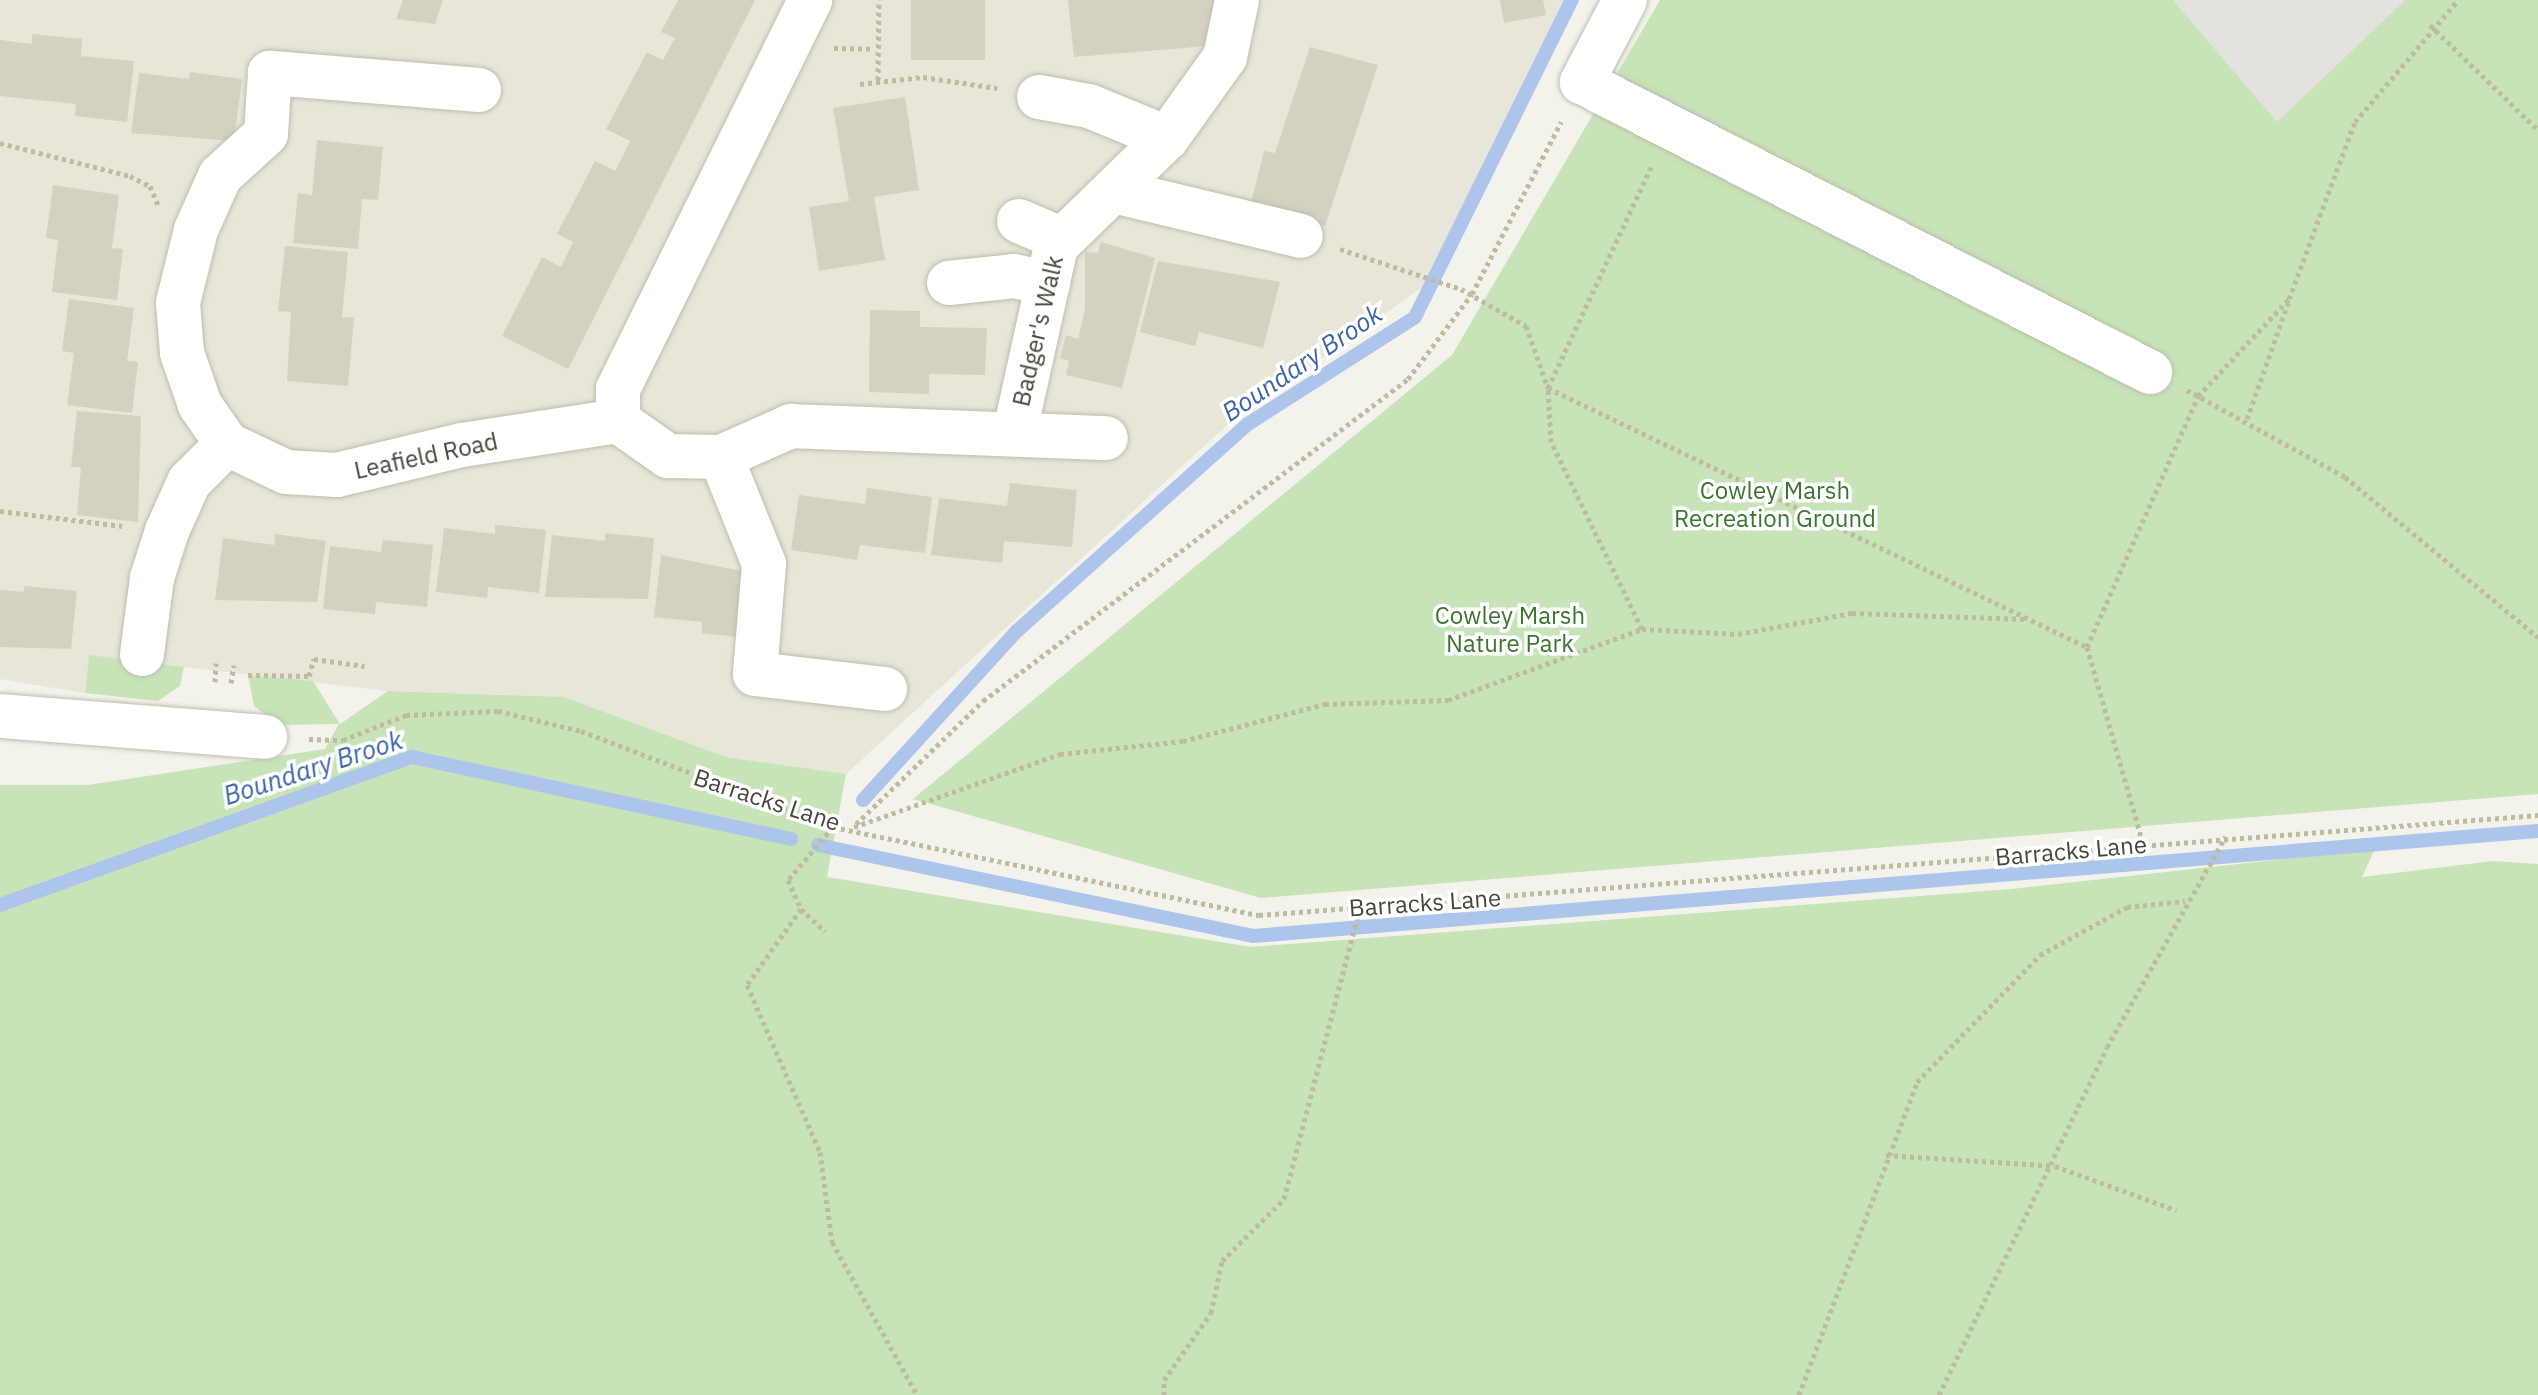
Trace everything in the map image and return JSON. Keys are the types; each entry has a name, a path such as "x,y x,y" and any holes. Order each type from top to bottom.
{"street":[{"path":"810,0 618,389 618,421 668,456 721,457 791,426 1015,431 1106,438"},
{"name":"Badger's Walk","path":"1015,431 1061,239 1167,138 1225,57 1237,0"},
{"path":"1625,0 1582,82 1668,130 2150,372"},
{"name":"Leafield Road","path":"479,90 270,73 266,134 220,176 169,211 182,353 200,405 227,444 286,472 337,475 462,445 618,421"},
{"path":"1039,97 1089,106 1167,138"},
{"path":"1114,191 1301,236"},
{"path":"1019,221 1061,239"},
{"path":"949,283 1014,276 1048,283"},
{"path":"142,654 152,578 167,531 189,482 227,444"},
{"path":"721,457 764,564 755,674 885,689"},
{"path":"0,716 265,737"}],"path":[{"path":"878,80 873,49 879,0"},
{"path":"2247,419 2355,122 2430,25 2458,0"},
{"path":"2430,25 2538,130"},
{"path":"829,48 873,49"},
{"path":"860,84 878,80 965,81 1039,97"},
{"path":"853,828 983,701 1408,379 1472,294 1582,82"},
{"path":"1548,388 1668,130"},
{"path":"0,143 169,211"},
{"path":"1301,236 1402,272 1461,289 1526,326 1548,388 1557,457 1642,629"},
{"path":"2143,844 2087,647 2198,396 2289,299"},
{"path":"2150,372 2247,419 2345,477 2538,637"},
{"path":"1548,388 2087,647"},
{"path":"0,511 167,531"},
{"path":"853,828 1060,754 1183,741 1325,704 1448,700 1642,629 1738,634 1852,613 2029,620"},
{"path":"248,675 309,676 315,657 363,666"},
{"path":"215,682 216,663"},
{"path":"231,683 234,665"},
{"name":"Barracks Lane","path":"343,740 406,715 498,711 581,731 833,827 853,828 1259,915 2226,836 2538,815"},
{"path":"825,931 801,909 788,880 833,827"},
{"path":"1939,1395 2185,901 2216,859 2226,836"},
{"path":"1799,1395 1886,1155 1917,1082 2040,955 2127,907 2185,901"},
{"path":"801,909 747,985 820,1152 832,1242 917,1395"},
{"path":"1164,1395 1164,1380 1211,1313 1222,1261 1284,1199 1360,909"},
{"path":"1886,1155 2055,1166 2176,1210"}],"shaded area":[{"path":"0,0 1566,0 1424,286 1227,425 846,774 726,757 564,697 388,691 89,656 85,693 0,679"},
{"path":"2173,0 2405,0 2277,123"}],"green space":[{"name":"Cowley Marsh Recreation Ground","path":"1660,0 2173,0 2277,122 2405,0 2538,0 2538,794 1261,898 913,799 1452,355"},
{"path":"89,655 184,667 180,686 158,701 85,693"},
{"path":"248,675 313,681 340,724 388,691 564,697 726,757 846,774 827,877 1251,947 2012,889 2375,849 2362,877 2493,861 2538,864 2538,1395 0,1395 0,785 88,785 325,749 339,724 278,725 254,706"}],"building":[{"path":"403,0 443,0 435,24 396,19"},
{"path":"678,0 755,0 568,369 502,336 542,257 561,267 573,242 557,234 595,161 615,171 630,141 606,129 647,52 663,60 675,38 661,32"},
{"path":"911,0 985,0 985,60 911,60"},
{"path":"1068,0 1216,0 1221,45 1074,57"},
{"path":"1500,0 1543,0 1546,15 1504,23"},
{"path":"32,34 82,39 81,56 134,61 127,122 75,116 76,104 0,96 0,40 32,44"},
{"path":"1310,47 1378,65 1325,226 1250,207 1264,151 1275,153"},
{"path":"190,72 242,79 234,141 131,133 139,73 189,79"},
{"path":"905,97 919,190 874,197 885,260 819,271 809,207 849,201 833,108"},
{"path":"317,140 383,147 378,200 362,199 358,249 293,243 298,193 312,195"},
{"path":"53,185 119,195 112,248 123,249 117,300 52,292 58,240 46,238"},
{"path":"1101,242 1155,258 1122,388 1066,375 1069,361 1060,358 1066,335 1078,339 1085,309 1085,252 1098,253"},
{"path":"285,246 348,252 342,318 354,317 348,386 287,381 291,312 278,311"},
{"path":"1158,261 1280,282 1263,348 1199,332 1195,346 1140,332"},
{"path":"69,299 134,308 127,361 138,362 132,413 67,405 74,353 62,351"},
{"path":"870,310 920,311 920,327 987,328 985,375 929,374 929,394 869,392"},
{"path":"77,411 141,416 138,522 77,515 81,467 71,467"},
{"path":"1010,483 1077,490 1072,547 1004,541 1002,563 931,555 939,498 1007,506"},
{"path":"867,488 932,497 925,553 860,545 857,560 791,550 799,495 865,504"},
{"path":"495,525 546,530 539,593 488,587 487,598 436,592 444,528 495,534"},
{"path":"605,533 654,538 648,599 545,597 552,535 605,541"},
{"path":"275,534 326,541 317,602 215,600 223,538 274,545"},
{"path":"383,540 433,545 427,607 376,602 375,614 323,609 330,546 381,552"},
{"path":"661,555 762,575 755,639 702,633 702,622 654,617"},
{"path":"24,586 77,591 71,649 0,647 0,590 24,592"}],"waterway":[{"name":"Boundary Brook","path":"863,800 1017,631 1248,424 1415,317 1572,0"},
{"name":"Boundary Brook","path":"0,905 412,757 791,839"},
{"path":"818,845 1253,936 2538,831"}],"park label":[{"name":"Cowley Marsh Nature Park","path":"1510,630"}]}
